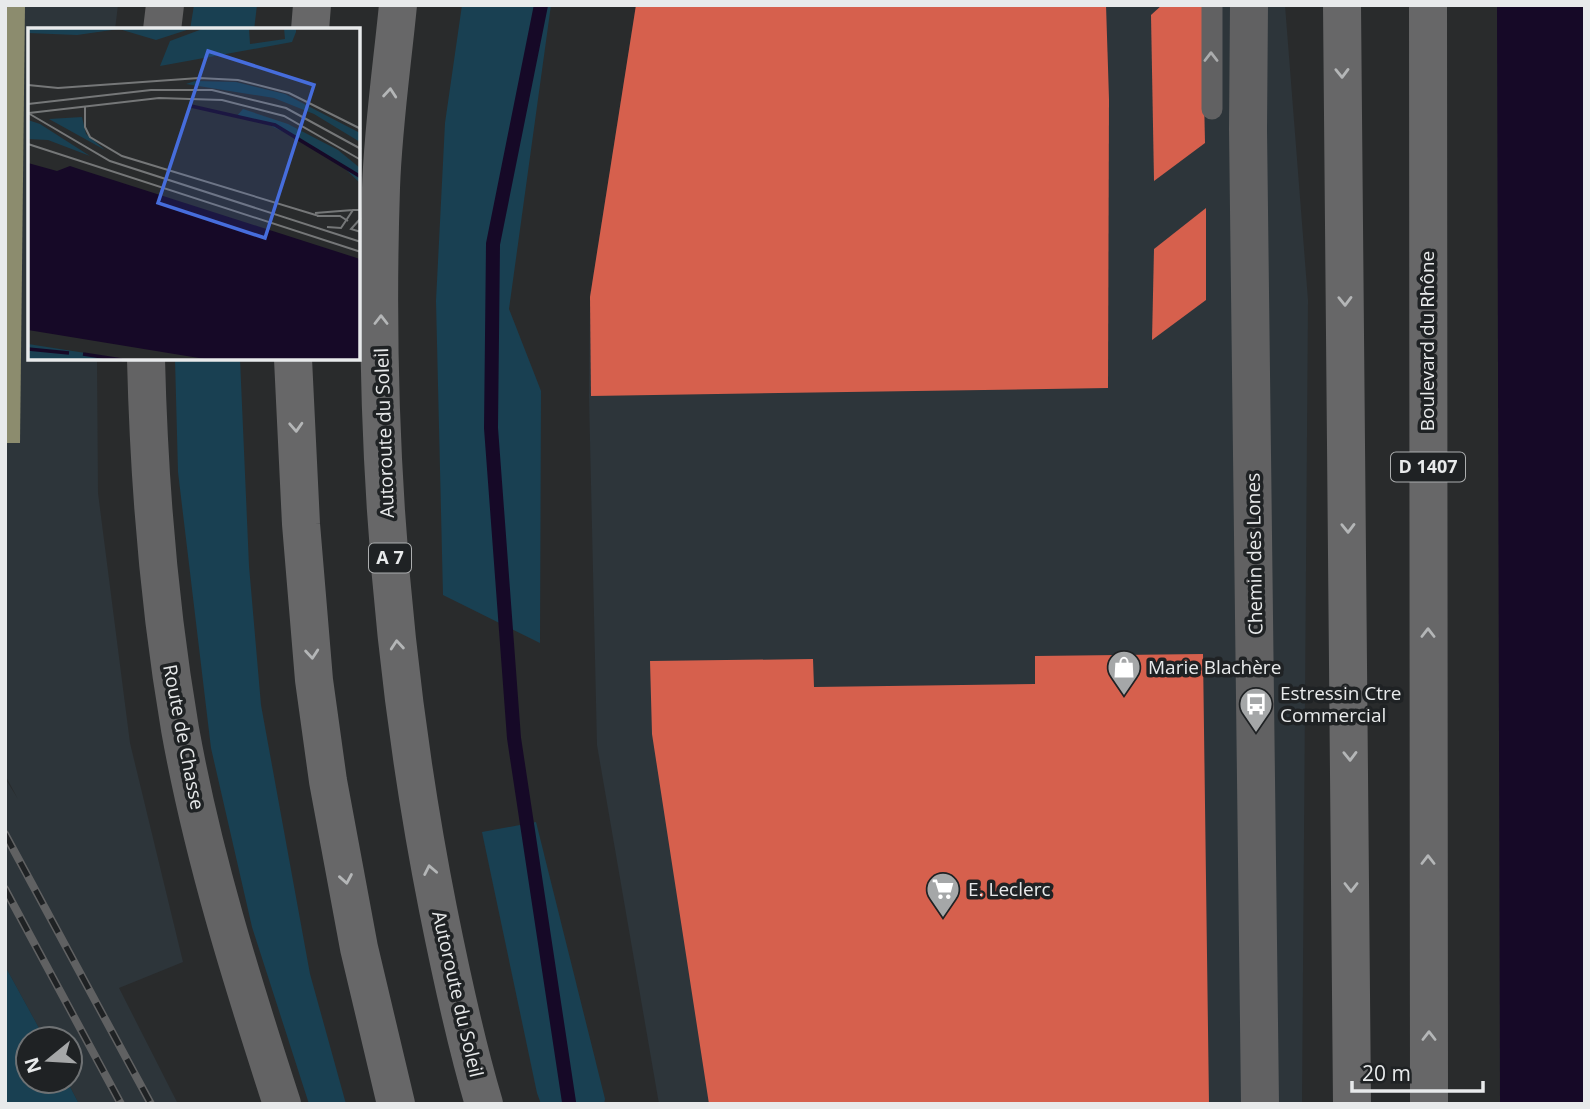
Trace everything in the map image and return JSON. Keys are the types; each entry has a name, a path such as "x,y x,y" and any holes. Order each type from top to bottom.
{"highway":[{"path":"310,28 312,5"},
{"name":"Autoroute du Soleil","path":"398,5 381,186 381,405 388,536 398,659 421,824 446,948 484,1104"},
{"path":"1342,5 1352,1104"},
{"path":"1405,5 1427,211"},
{"name":"Boulevard du Rhône","path":"1429,5 1429,1104"},
{"path":"293,360 300,524 314,680 328,781 359,948 396,1104"}],"main road":[{"path":"162,28 165,5"},
{"name":"Route de Chasse","path":"146,360 149,457 160,600 180,731 203,836 242,978 282,1104"}],"street":[{"name":"Chemin des Lones","path":"1249,5 1248,130 1260,1104"}],"lane":[{"path":"1212,5 1212,109"}],"shaded area":[{"path":"5,5 118,5 115,28 28,28 28,360 97,360 98,493 130,743 183,962 119,988 178,1104 79,1104 74,1095 84,1095 84,1025 37,1025 5,966 5,778 18,799 5,775"},
{"path":"194,5 257,5 254,28 190,28"},
{"path":"462,5 551,5 509,309 541,391 540,643 443,595 436,301 445,123"},
{"path":"636,5 1285,5 1308,300 1302,1104 659,1104 597,745 589,397 590,297"},
{"path":"1497,5 1585,5 1585,1104 1500,1104"},
{"path":"175,360 240,360 249,566 261,705 310,974 346,1104 309,1104 252,927 211,748 178,472"},
{"path":"536,822 605,1099 604,1104 541,1104 537,1093 482,832"},
{"path":"5,966 37,1025 14,1025 14,1095 74,1095 79,1104 5,1104"}],"building: Commerces":[{"path":"636,5 1106,5 1109,99 1108,388 591,396 590,297"},
{"path":"1162,5 1202,5 1205,143 1154,181 1151,15"},
{"path":"1206,208 1206,300 1152,340 1154,249"},
{"name":"E. Leclerc","path":"1203,654 1209,1104 709,1104 652,734 650,661 813,659 814,687 1035,684 1035,656"}],"building: Industrie":[{"path":"5,5 25,5 20,443 5,443"}],"waterway":[{"path":"541,5 493,244 491,428 514,738 569,1102"}],"railway":[{"path":"5,834 151,1104"},
{"path":"5,889 121,1104"}],"place":[{"name":"Marie Blachère","path":"1124,697"},
{"name":"Estressin Ctre Commercial","path":"1256,734"},
{"name":"E. Leclerc","path":"943,919"}]}
